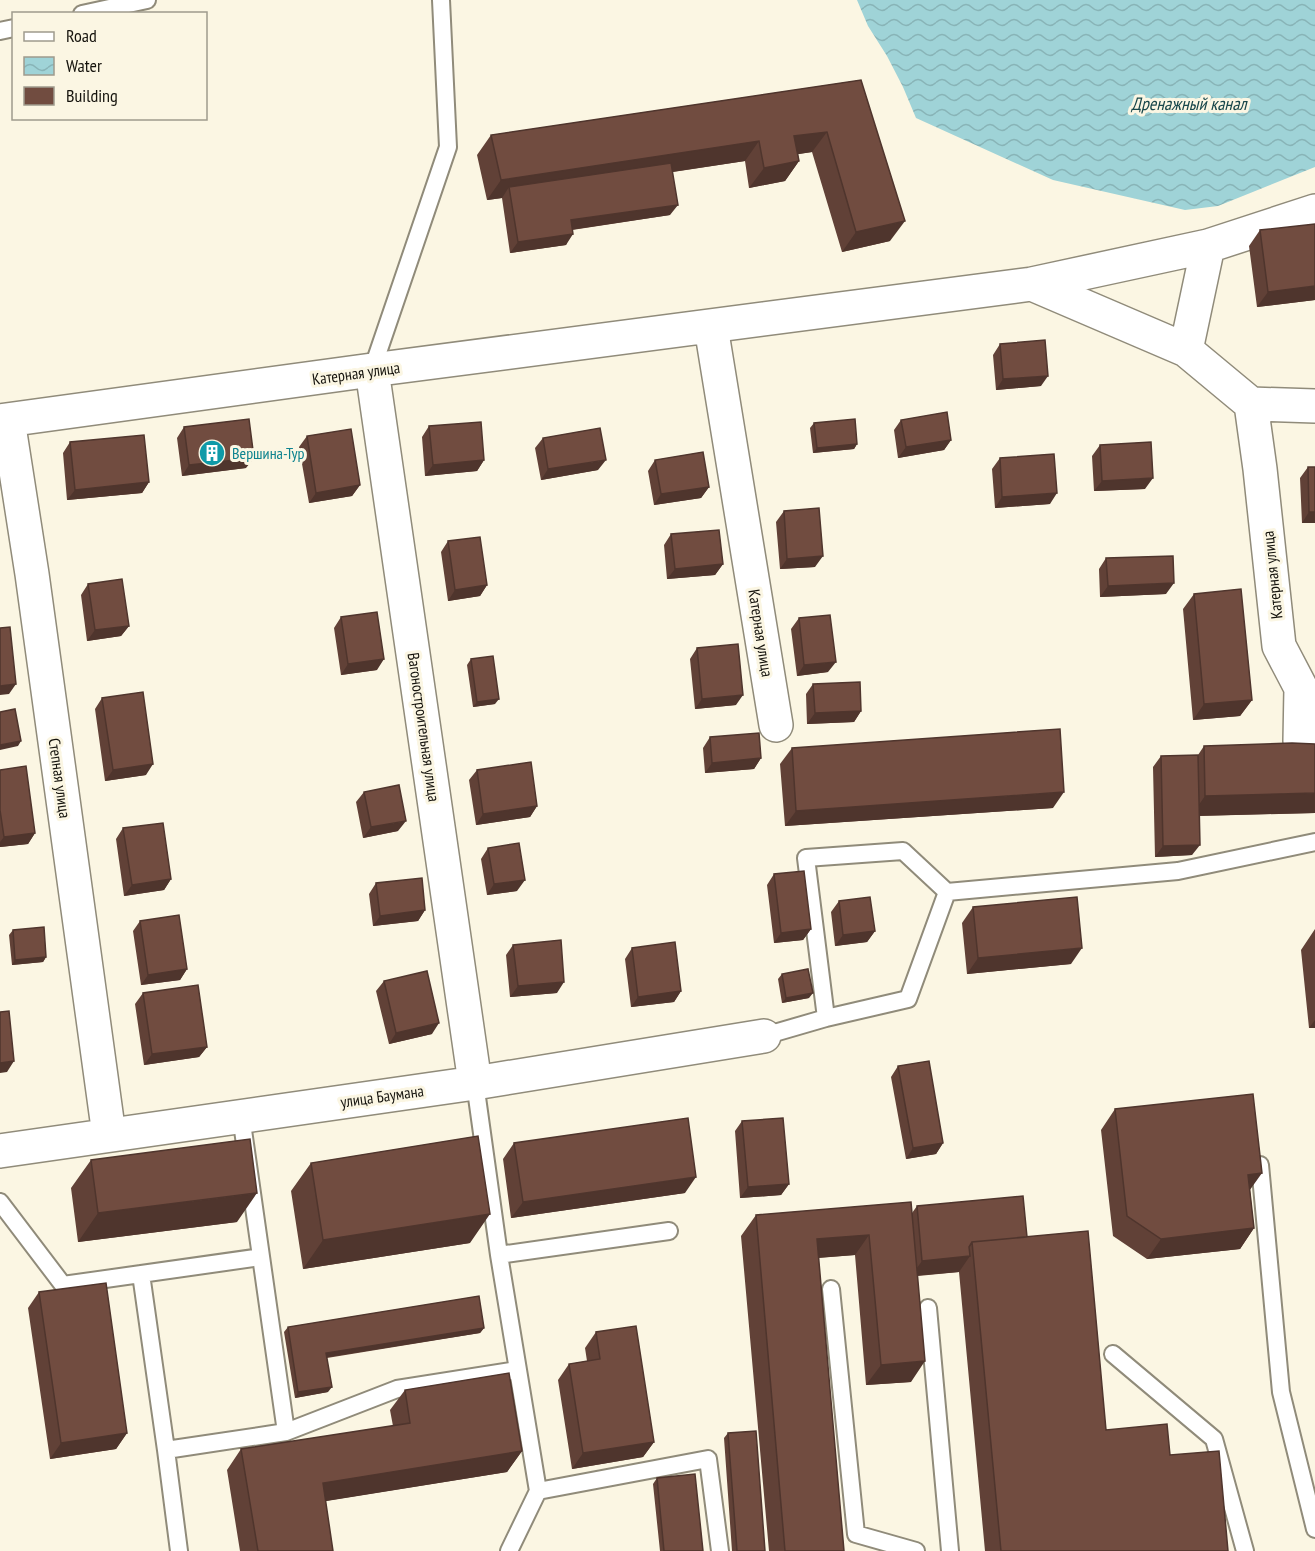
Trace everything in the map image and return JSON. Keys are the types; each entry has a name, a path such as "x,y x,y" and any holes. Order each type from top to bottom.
{"street":[{"name":"Катерная улица","path":"4,421 372,370 1032,284 1208,246 1315,211"},
{"path":"1186,350 1208,246"},
{"path":"1032,284 1186,350 1251,404 1315,406"},
{"name":"Катерная улица","path":"711,327 776,725"},
{"name":"Вагоностроительная улица","path":"372,370 475,1083"},
{"name":"Катерная улица","path":"1251,404 1279,646 1301,688 1300,741"},
{"name":"Степная улица","path":"4,421 32,574 110,1135"},
{"name":"улица Баумана","path":"0,1151 475,1083 764,1036"}],"lane":[{"path":"91,12 147,0"},
{"path":"372,370 448,147 441,0"},
{"path":"826,1018 806,858 903,851 947,892 1178,871 1315,842"},
{"path":"764,1036 826,1018 908,999 947,892"},
{"path":"475,1083 499,1255 538,1491 509,1551"},
{"path":"241,1116 286,1432"},
{"path":"1260,1166 1281,1392 1315,1529"},
{"path":"0,1202 63,1285 261,1257"},
{"path":"499,1255 669,1231"},
{"path":"141,1274 179,1551"},
{"path":"831,1288 856,1534 916,1551"},
{"path":"928,1308 950,1551"},
{"path":"1113,1354 1214,1439 1245,1551"},
{"path":"166,1450 286,1432 397,1389 517,1370"},
{"path":"538,1491 708,1459 720,1551"}],"water":[{"name":"Дренажный канал","path":"857,0 1315,0 1315,167 1218,206 1185,210 1053,180 916,118 903,87 868,26"}],"building":[{"path":"861,80 905,221 856,232 827,132 794,136 799,161 764,168 759,141 501,180 491,135"},
{"path":"671,163 678,205 571,220 573,234 518,242 509,187"},
{"path":"1315,224 1315,286 1268,292 1260,230"},
{"path":"1045,340 1048,376 1003,379 1000,344"},
{"path":"947,412 951,440 906,447 901,420"},
{"name":"Вершина-Тур","path":"249,419 254,458 189,465 184,427"},
{"path":"855,419 857,444 817,448 814,423"},
{"path":"481,422 484,460 433,465 429,426"},
{"path":"600,428 606,460 548,469 543,438"},
{"path":"351,429 360,485 316,493 307,436"},
{"path":"144,435 149,482 75,490 70,442"},
{"path":"1151,442 1153,478 1102,481 1100,445"},
{"path":"703,452 709,487 661,494 655,460"},
{"path":"1054,454 1057,493 1002,497 1000,458"},
{"path":"1308,467 1315,467 1315,512 1309,512"},
{"path":"819,508 823,556 787,559 784,511"},
{"path":"719,530 723,564 675,569 671,534"},
{"path":"480,537 487,585 455,590 448,541"},
{"path":"1173,556 1174,583 1108,586 1106,558"},
{"path":"122,579 129,626 95,630 88,584"},
{"path":"1241,589 1252,700 1204,704 1194,594"},
{"path":"377,612 384,659 348,664 341,617"},
{"path":"830,615 836,662 804,665 799,618"},
{"path":"10,627 16,684 0,686 0,628"},
{"path":"738,644 743,695 702,699 697,648"},
{"path":"493,656 499,699 477,702 471,659"},
{"path":"860,682 861,711 815,713 813,684"},
{"path":"143,692 153,764 113,770 102,698"},
{"path":"15,709 21,741 0,745 0,712"},
{"path":"1060,729 1064,792 796,811 792,748"},
{"path":"759,733 761,758 712,763 710,737"},
{"path":"1315,744 1315,793 1205,796 1204,746"},
{"path":"1198,755 1200,845 1163,846 1161,756"},
{"path":"531,762 537,806 483,814 477,770"},
{"path":"26,766 35,833 4,837 0,810 0,770"},
{"path":"399,785 406,821 371,827 364,792"},
{"path":"163,823 171,879 132,885 123,828"},
{"path":"519,843 525,880 494,884 488,848"},
{"path":"804,871 811,929 781,933 774,874"},
{"path":"422,878 425,910 380,916 376,883"},
{"path":"870,897 875,931 843,935 839,901"},
{"path":"1077,897 1082,948 978,958 973,907"},
{"path":"179,915 187,969 148,975 140,921"},
{"path":"44,927 46,957 15,960 13,930"},
{"path":"561,940 564,982 518,986 513,945"},
{"path":"675,942 681,991 638,997 632,948"},
{"path":"808,969 813,993 786,998 782,974"},
{"path":"427,971 439,1023 396,1033 384,981"},
{"path":"198,985 207,1047 152,1054 143,993"},
{"path":"9,1011 14,1061 0,1063 0,1012"},
{"path":"929,1061 943,1143 913,1148 898,1066"},
{"path":"1253,1094 1262,1173 1248,1175 1254,1228 1161,1239 1127,1216 1115,1109"},
{"path":"688,1118 696,1177 523,1202 514,1143"},
{"path":"783,1118 789,1184 748,1187 742,1121"},
{"path":"478,1136 490,1214 323,1240 311,1163"},
{"path":"250,1139 257,1193 98,1213 91,1160"},
{"path":"1023,1196 1027,1237 972,1242 969,1247 970,1256 922,1261 917,1206"},
{"path":"911,1202 925,1361 881,1365 869,1235 817,1239 844,1551 785,1551 756,1215"},
{"path":"1088,1231 1106,1430 1167,1424 1170,1455 1219,1451 1228,1551 1001,1551 972,1242"},
{"path":"106,1283 127,1433 61,1443 39,1292"},
{"path":"479,1296 484,1328 326,1353 332,1387 298,1392 288,1327"},
{"path":"636,1326 654,1442 583,1453 569,1364 600,1359 596,1332"},
{"path":"509,1373 522,1451 323,1483 333,1551 258,1551 241,1449 410,1423 405,1390"},
{"path":"756,1431 765,1551 737,1551 728,1433"},
{"path":"695,1474 703,1551 664,1551 657,1478"}],"place":[{"name":"Вершина-Тур","path":"212,453"}]}
